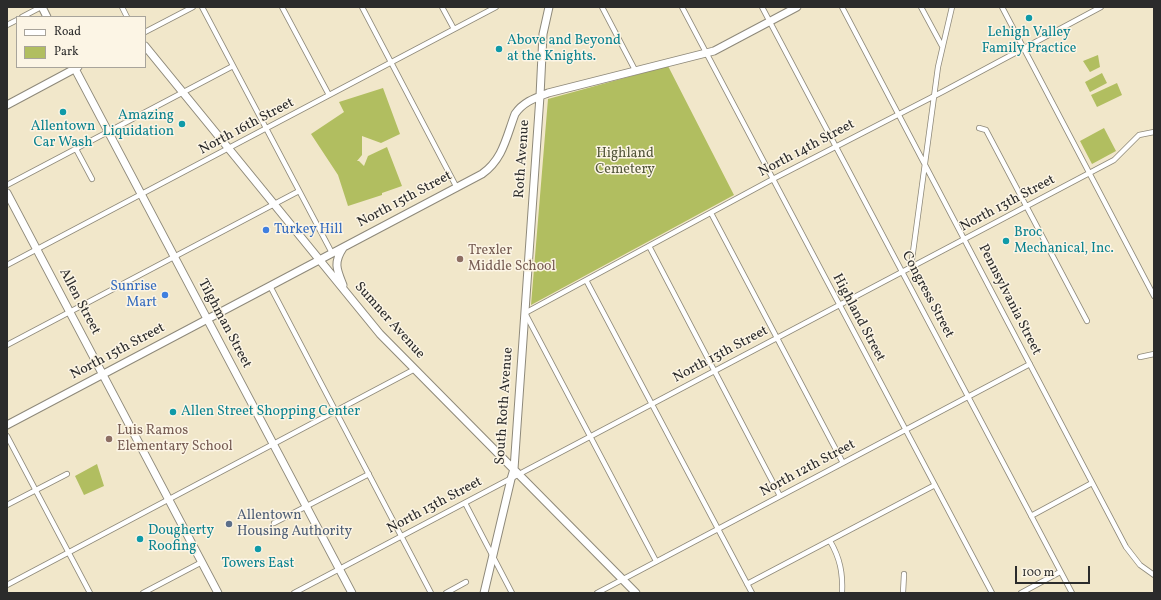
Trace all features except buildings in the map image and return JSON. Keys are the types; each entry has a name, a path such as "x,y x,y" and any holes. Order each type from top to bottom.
{"main road":[{"path":"41,7 46,16"},
{"name":"Roth Avenue","path":"525,313 543,34 549,7"},
{"name":"North 15th Street","path":"7,425 482,174 494,165 502,153 515,114 527,102 548,93 714,51 797,7"},
{"name":"Sumner Avenue","path":"146,47 380,334 636,593"},
{"path":"7,105 76,68"},
{"name":"Tilghman Street","path":"76,68 174,257 352,593"},
{"name":"Allen Street","path":"7,193 218,593"},
{"path":"343,248 337,256 337,263 338,273 345,291"},
{"name":"South Roth Avenue","path":"484,593 511,479 517,472 525,313"}],"street":[{"path":"24,16 41,7"},
{"path":"122,7 126,16"},
{"path":"146,31 193,7"},
{"path":"202,7 332,253"},
{"path":"282,7 329,96"},
{"path":"362,7 457,188"},
{"path":"442,7 454,29"},
{"name":"North 16th Street","path":"7,265 496,7"},
{"path":"602,7 635,70"},
{"name":"Highland Street","path":"682,7 992,593"},
{"name":"Congress Street","path":"762,7 1072,593"},
{"name":"Pennsylvania Street","path":"842,7 1129,552 1140,565 1154,574"},
{"path":"922,7 942,46"},
{"path":"911,267 934,96 942,46 952,7"},
{"path":"1002,7 1153,293"},
{"name":"North 14th Street","path":"525,313 773,179 934,96 1101,7"},
{"path":"7,25 16,20"},
{"path":"7,185 233,66"},
{"path":"979,128 986,130 1087,321"},
{"name":"North 13th Street","path":"517,472 652,404 1114,160 1139,135 1154,132"},
{"path":"76,148 92,179"},
{"path":"7,345 299,191"},
{"path":"711,213 843,463"},
{"path":"649,246 780,496"},
{"path":"586,280 752,593"},
{"path":"270,286 431,593"},
{"path":"525,313 656,561"},
{"path":"1140,357 1154,354"},
{"name":"North 12th Street","path":"597,593 1030,364"},
{"path":"7,585 414,369"},
{"path":"7,436 90,593"},
{"path":"7,505 68,474"},
{"path":"274,523 369,474"},
{"name":"North 13th Street","path":"294,593 511,479"},
{"path":"1031,516 1092,483"},
{"path":"747,584 935,485"},
{"path":"465,503 512,593"},
{"path":"830,541 836,551 841,569 842,593"},
{"path":"143,593 202,562"},
{"path":"1021,593 1060,572"},
{"path":"903,593 904,574"},
{"path":"446,593 466,582"}],"green space":[{"path":"1098,55 1100,67 1090,72 1083,61"},
{"name":"Highland Cemetery","path":"668,66 734,195 531,305 548,99"},
{"path":"1102,73 1107,83 1090,92 1085,82"},
{"path":"1117,83 1122,95 1097,107 1091,95"},
{"path":"383,88 400,134 381,143 362,136 362,155 357,161 364,166 368,156 387,147 402,186 382,193 382,195 348,206 338,175 311,134 344,112 339,102"},
{"path":"1104,128 1116,151 1092,164 1080,141"},
{"path":"97,464 104,486 84,495 75,476"}],"place":[{"name":"Lehigh Valley Family Practice","path":"1029,18"},
{"name":"Above and Beyond at the Knights.","path":"499,49"},
{"name":"Allentown Car Wash","path":"63,112"},
{"name":"Amazing Liquidation","path":"182,124"},
{"name":"Turkey Hill","path":"266,230"},
{"name":"Broc Mechanical, Inc.","path":"1006,241"},
{"name":"Trexler Middle School","path":"460,259"},
{"name":"Sunrise Mart","path":"165,295"},
{"name":"Allen Street Shopping Center","path":"173,412"},
{"name":"Luis Ramos Elementary School","path":"109,439"},
{"name":"Allentown Housing Authority","path":"229,524"},
{"name":"Dougherty Roofing","path":"140,539"},
{"name":"Towers East","path":"258,549"}]}
